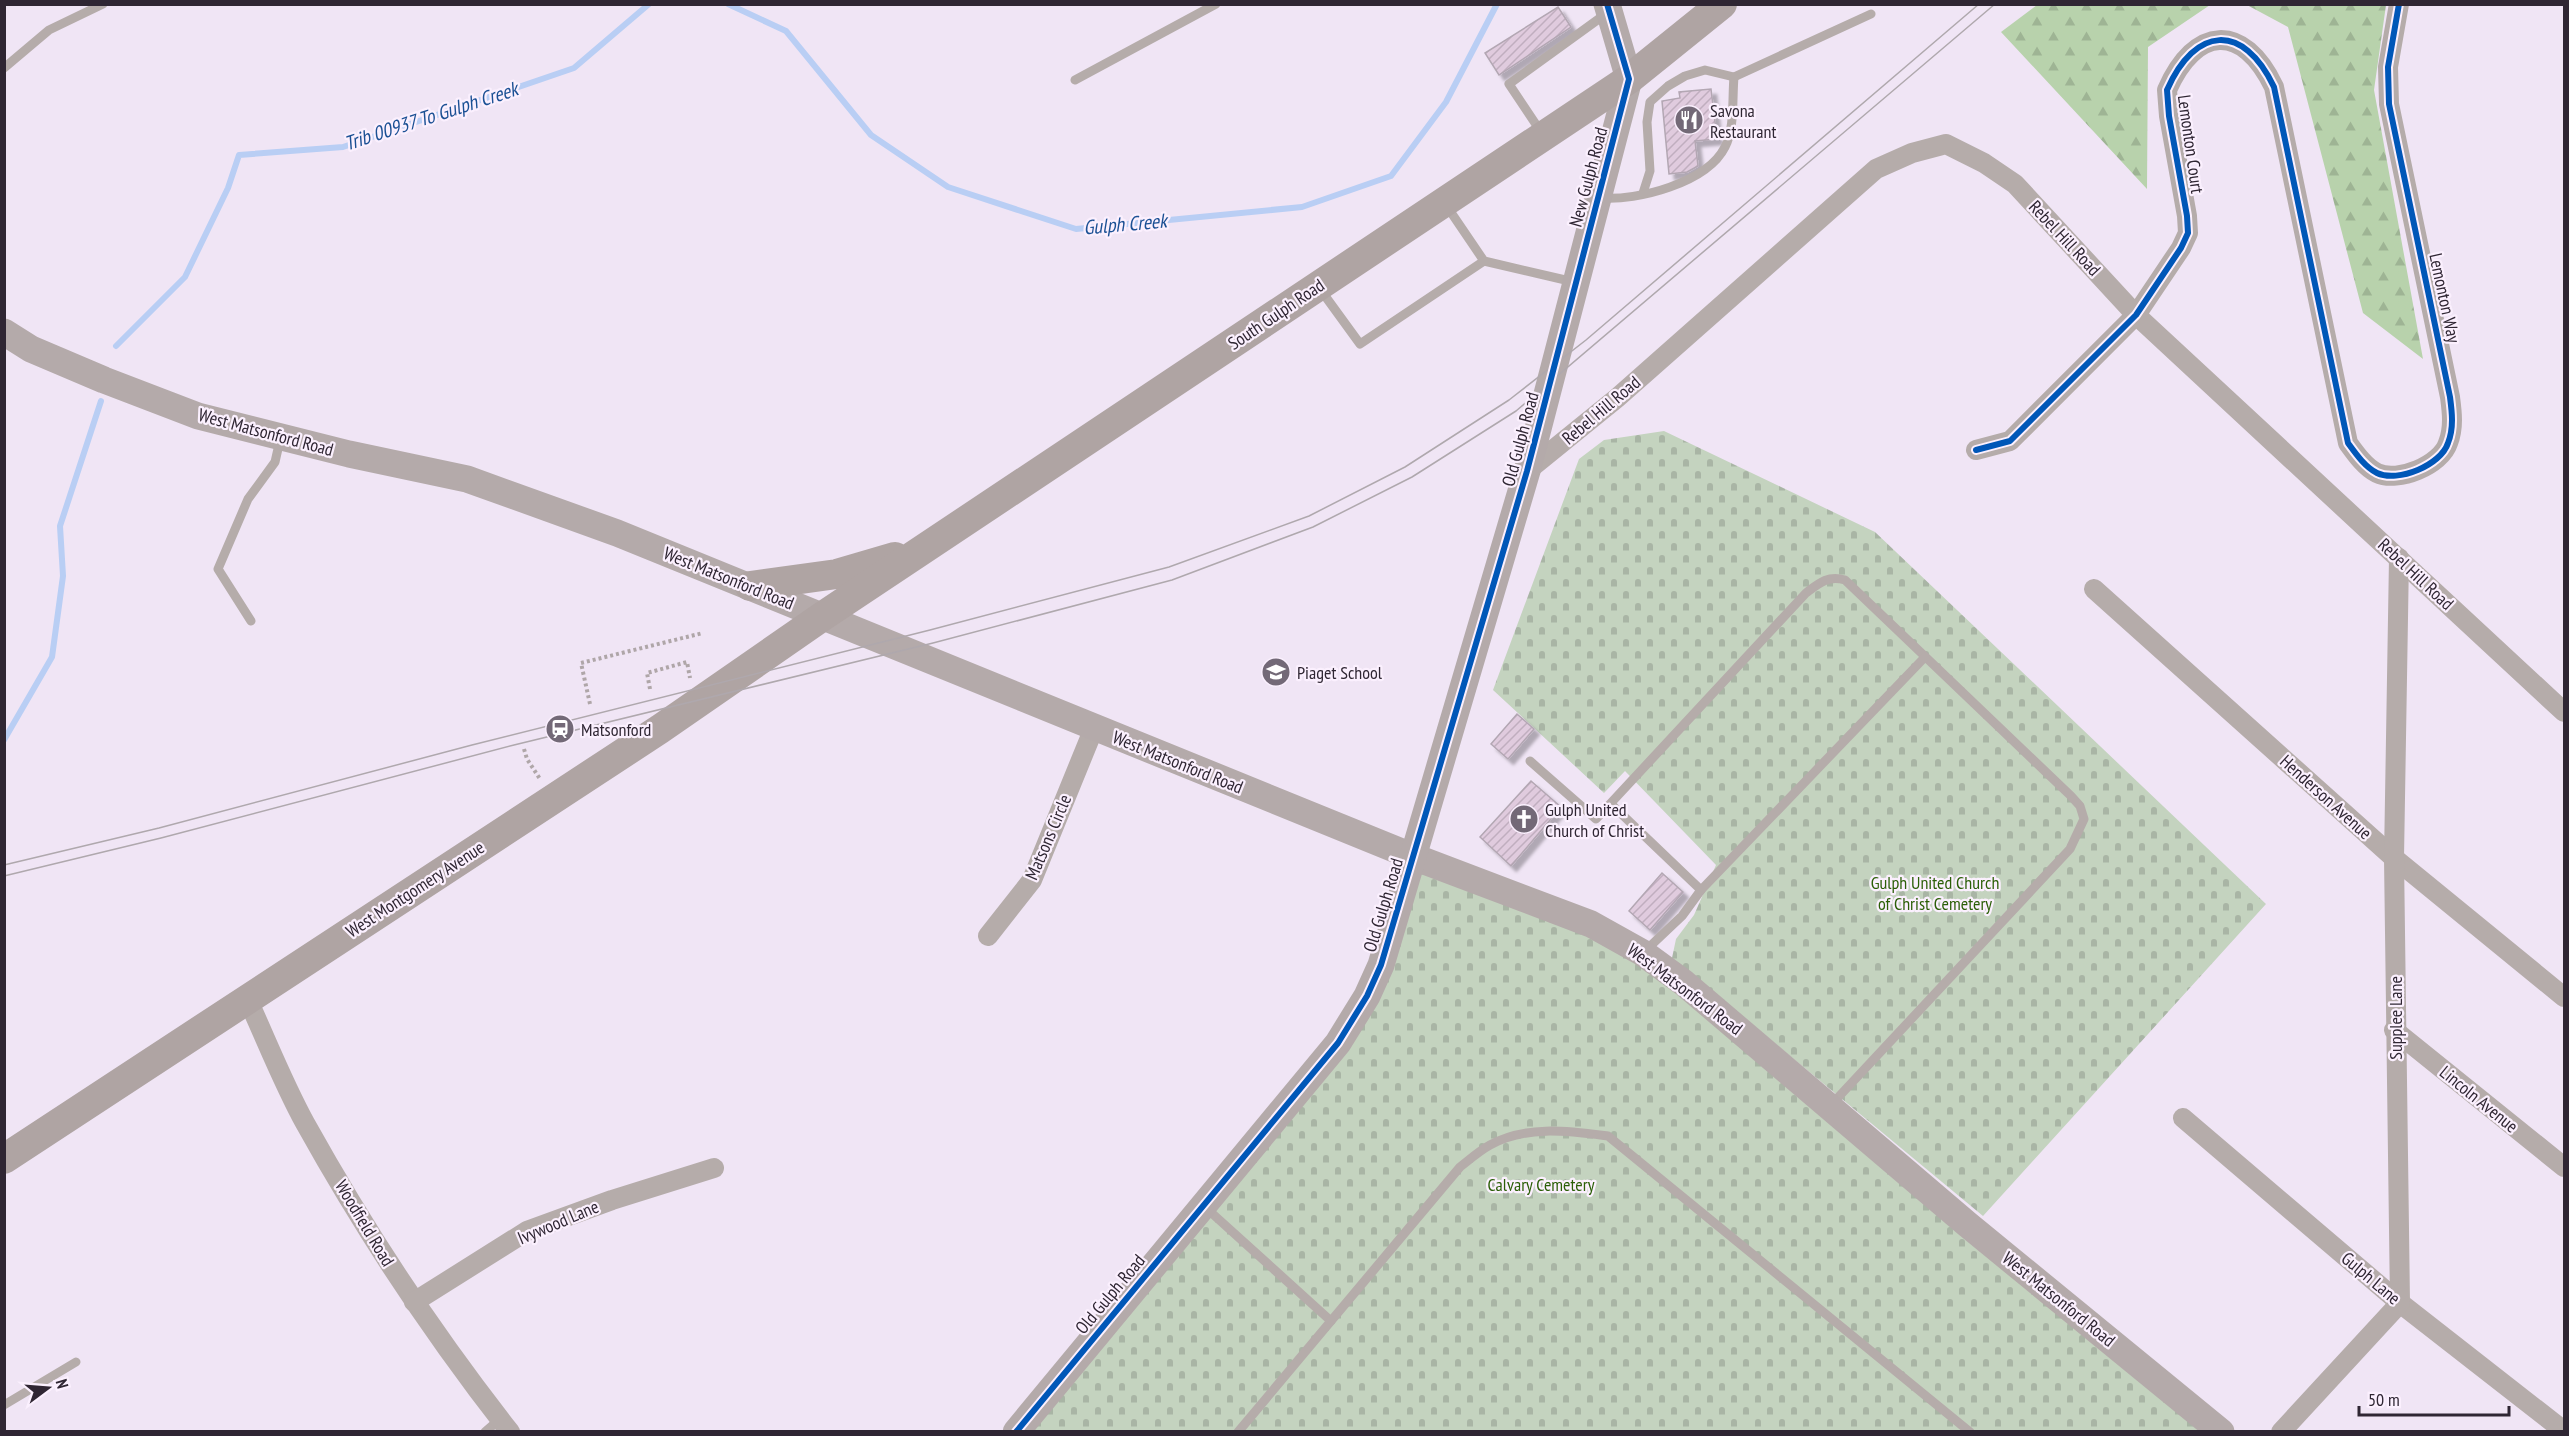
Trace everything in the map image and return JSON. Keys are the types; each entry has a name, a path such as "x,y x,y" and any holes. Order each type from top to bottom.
{"main road":[{"name":"South Gulph Road","path":"823,616 1629,79 1722,4"},
{"path":"1608,8 1629,79"},
{"name":"New Gulph Road","path":"1576,283 1629,79"},
{"name":"Old Gulph Road","path":"1016,1431 1338,1043 1367,996 1381,965 1414,857 1527,471 1576,283"},
{"name":"West Matsonford Road","path":"4,332 31,348 155,401 280,437 467,479 617,533 1414,857 1591,924 1643,953 1684,983 1967,1224 2221,1431"},
{"path":"750,586 837,573 924,549"},
{"name":"West Montgomery Avenue","path":"4,1159 660,729 823,616"}],"street":[{"name":"Lemonton Way","path":"2341,412 2348,443 2359,459 2378,473 2398,476 2437,459 2448,445 2452,420 2450,397 2389,104 2388,67 2399,4"},
{"name":"Lemonton Court","path":"1976,450 2010,441 2136,315 2170,267 2188,233 2167,90 2175,73 2197,46 2224,40 2240,44 2257,56 2274,87 2341,412"},
{"name":"Rebel Hill Road","path":"1527,471 1617,398 1875,170 1912,153 1946,144 1984,163 2015,184 2136,315 2565,712"},
{"name":"Supplee Lane","path":"2399,558 2394,858 2394,1030 2400,1303"},
{"name":"Henderson Avenue","path":"2094,589 2394,858 2565,997"},
{"name":"Matsons Circle","path":"988,936 1032,880 1094,728"},
{"name":"Woodfield Road","path":"247,998 304,1121 414,1302 498,1427"},
{"name":"Lincoln Avenue","path":"2394,1030 2565,1167"},
{"name":"Gulph Lane","path":"2183,1118 2400,1303 2565,1431"},
{"name":"Ivywood Lane","path":"414,1302 527,1231 612,1200 714,1168"},
{"path":"2281,1431 2400,1303"}],"lane":[{"path":"4,68 49,30 103,4"},
{"path":"1075,80 1216,4"},
{"path":"1544,136 1509,84 1608,8"},
{"path":"1643,193 1650,171 1647,122 1650,102 1668,87 1685,76 1705,70 1734,77 1871,14"},
{"path":"1599,197 1618,199 1665,190 1690,179 1725,147 1734,77"},
{"path":"1444,203 1484,261 1576,283"},
{"path":"1318,286 1360,344 1484,261"},
{"path":"251,621 218,570 248,499 275,462 280,437"},
{"path":"1530,760 1596,819 1806,593 1821,582 1833,577 1845,580 2080,806 2084,819 2070,849 1830,1106"},
{"path":"1643,953 1682,916 1701,890 1925,657"},
{"path":"1611,804 1701,890"},
{"path":"1238,1431 1460,1167 1490,1145 1529,1132 1565,1130 1608,1136 1970,1431"},
{"path":"1204,1205 1331,1321"},
{"path":"4,1405 76,1362"}],"path":[{"path":"590,705 581,663 703,633"},
{"path":"650,689 647,673 687,662"},
{"path":"524,749 538,777"}],"green space":[{"path":"2037,5 2210,5 2148,47 2147,189 2001,32"},
{"path":"2247,5 2386,5 2374,90 2423,359 2363,313 2288,27"},
{"name":"Gulph United Church of Christ Cemetery","path":"1664,431 1875,532 2266,904 1983,1216 1672,958 1676,939 1694,915 1716,865 1625,771 1604,793 1493,690 1579,459 1604,440"},
{"name":"Calvary Cemetery","path":"1414,857 1591,924 2221,1432 1016,1432 1338,1043"}],"building":[{"path":"1558,7 1571,27 1499,75 1485,53"},
{"name":"Savona Restaurant","path":"1711,89 1717,139 1695,141 1698,166 1687,172 1669,174 1662,101 1680,98 1679,92"},
{"path":"1517,714 1534,729 1508,759 1491,744"},
{"name":"Gulph United Church of Christ","path":"1531,781 1561,807 1511,866 1480,837"},
{"path":"1662,873 1683,892 1650,930 1629,911"}],"waterway":[{"name":"Trib 00937 To Gulph Creek","path":"116,346 185,277 228,188 239,155 343,147 574,68 649,4"},
{"name":"Gulph Creek","path":"728,4 786,31 871,135 948,187 1076,229 1302,207 1391,176 1446,102 1497,4"},
{"name":"Trib 00937 To Gulph Creek","path":"4,740 52,657 63,576 60,526 101,401"}],"tram line":[{"path":"4,865 159,828 472,745 930,630 1169,567 1309,516 1405,467 1509,400 1586,340 1979,4"},
{"path":"4,876 161,838 514,745 933,643 1172,580 1313,527 1412,477 1516,411 1995,4"}],"cycle path":[{"path":"1016,1432 1338,1043 1367,996 1381,965 1527,471 1629,79 1607,4"},
{"path":"1976,450 2010,441 2136,315 2181,248 2188,233 2187,216 2169,116 2167,90 2178,69 2191,53 2205,44 2219,40 2234,43 2248,51 2262,66 2274,87 2348,443 2361,460 2377,473 2396,476 2428,465 2444,451 2452,426 2450,397 2389,104 2388,67 2399,4"}],"place":[{"name":"Savona Restaurant","path":"1689,120"},
{"name":"Piaget School","path":"1276,672"},
{"name":"Matsonford","path":"560,729"},
{"name":"Gulph United Church of Christ","path":"1524,819"}]}
